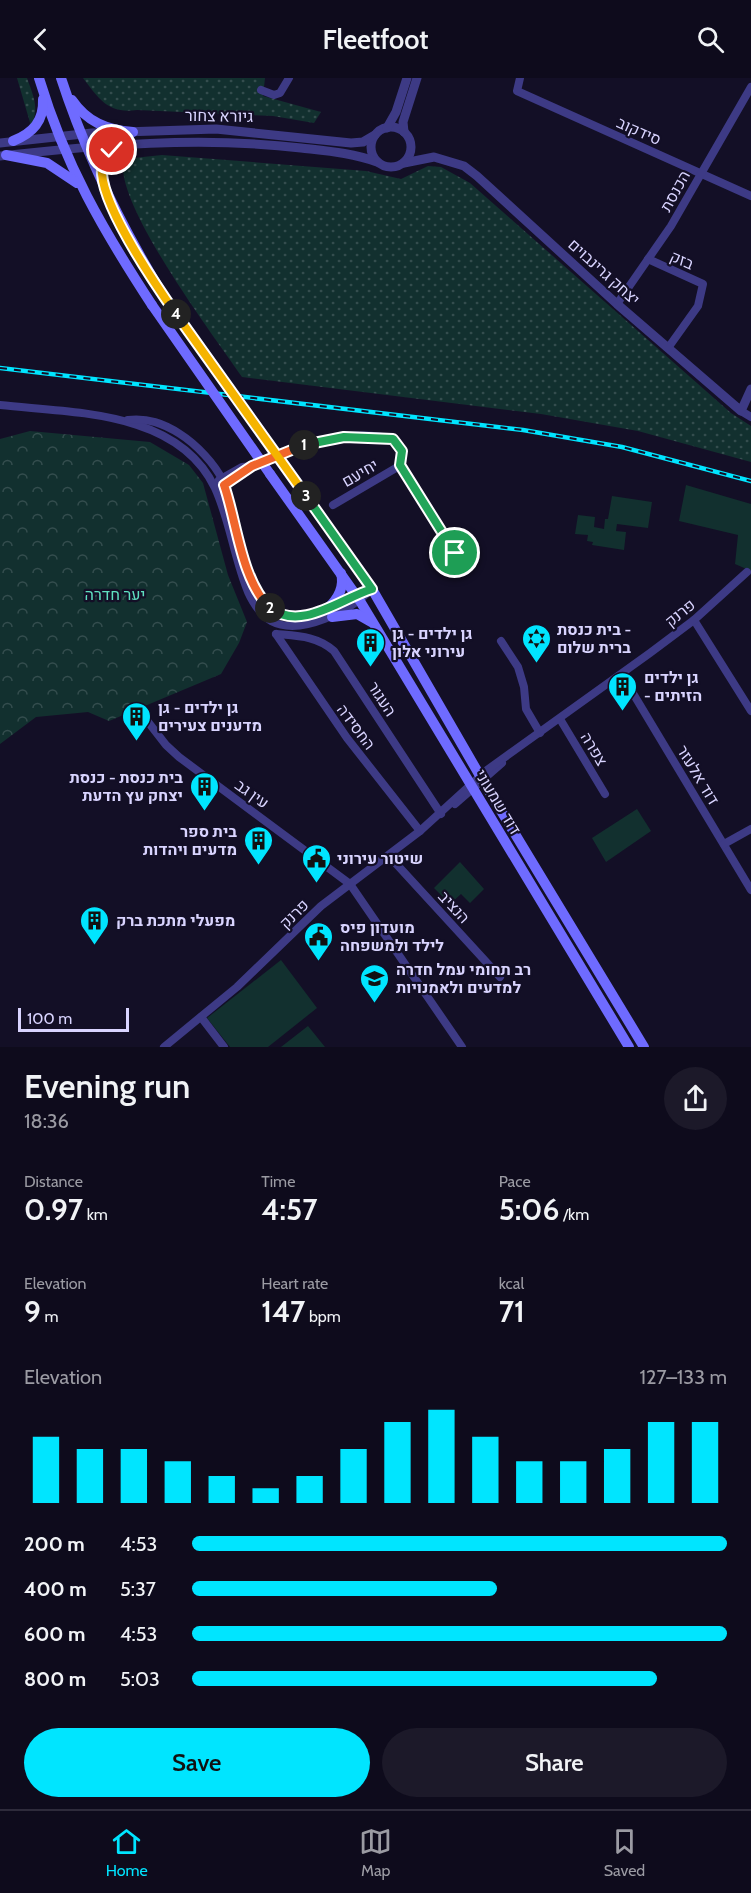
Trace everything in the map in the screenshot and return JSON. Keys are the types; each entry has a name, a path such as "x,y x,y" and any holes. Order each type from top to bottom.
{"main road":[{"name":"דוד שמעוני","path":"39,78 64,148 81,187 110,241 358,598 629,1047"},
{"name":"דוד שמעוני","path":"63,83 85,146 105,188 129,237 168,303 372,589 482,778 644,1047"},
{"path":"63,83 75,105 90,120 105,128 133,132"},
{"path":"13,141 31,132 39,122 43,93"},
{"path":"105,188 102,172 105,157 112,150 129,144"},
{"path":"3,155 47,163 65,172 81,187"},
{"path":"341,572 342,584 329,613 357,614 373,624"}],"street":[{"path":"261,90 274,95 280,93 289,78"},
{"path":"387,128 396,112 407,78"},
{"path":"404,132 396,128 387,128 375,135 371,146 377,162 390,167 404,163 410,154 411,144 404,132 403,122 417,78"},
{"name":"סידקוב","path":"520,78 517,91 751,196"},
{"name":"הכנסת","path":"617,304 671,226 751,87"},
{"name":"גיורא צחור","path":"0,143 81,134 133,132 238,130 351,143 363,142 375,135"},
{"name":"גיורא צחור","path":"3,155 85,146 257,143 351,154 377,162"},
{"name":"יצחק גרינבוים","path":"411,144 434,157 464,166 477,176 617,304 741,411 751,417"},
{"name":"יצחק גרינבוים","path":"404,163 434,157"},
{"name":"בזק","path":"648,259 703,284 698,306 668,348"},
{"path":"741,411 751,389"},
{"path":"0,405 126,420 143,418 172,429 197,448 222,481 251,581 261,599 272,610 282,614 292,616 329,613"},
{"path":"126,420 155,431 180,446 213,485 242,578 254,604 272,621 285,625 312,622 372,589"},
{"name":"יחיעם","path":"222,481 252,466 308,444 344,437 393,439 400,447 400,465 455,553"},
{"name":"יחיעם","path":"333,505 400,465"},
{"path":"213,485 222,481"},
{"name":"פרנק","path":"164,1047 201,1017 321,906 389,856 510,754 622,675 694,620 747,572"},
{"path":"694,620 751,711"},
{"name":"העגור","path":"276,634 312,638 325,643 334,651 441,813"},
{"name":"החסידה","path":"276,634 347,738 420,831"},
{"path":"501,641 518,667 524,687 526,709 540,733"},
{"name":"דוד אלעזר","path":"622,675 751,890"},
{"name":"עין גב","path":"145,718 166,746 179,757 350,884 462,1047"},
{"name":"צפרה","path":"560,719 605,794"},
{"path":"723,844 751,829"},
{"name":"הנציב","path":"389,856 500,977"},
{"path":"201,1017 224,1047"}],"green space":[{"path":"17,78 27,78 33,96 35,114 31,126"},
{"path":"83,78 265,78 263,96 321,112 314,123 273,116 119,110 99,98"},
{"path":"162,155 366,171 401,179 428,166 441,167 470,183 731,413 751,426 751,462 638,431 541,414 242,377 168,269 133,205 124,179 124,159"},
{"name":"יער חדרה","path":"30,431 150,442 189,465 203,483 228,575 247,622 239,643 221,674 109,721 88,712 36,717 0,744 0,439"},
{"path":"686,485 751,504 751,571 735,564 738,535 679,521"},
{"path":"612,496 652,502 648,528 617,524 616,531 626,532 624,550 592,545 593,542 587,541 588,535 575,534 578,515 595,517 594,527 604,529"},
{"path":"637,809 651,831 606,862 592,838"},
{"path":"460,862 484,889 470,903 461,894 450,904 434,888"},
{"path":"281,960 317,1008 268,1047 230,1047 207,1018"},
{"path":"308,1026 325,1047 281,1047"}],"railway":[{"path":"0,368 523,430 622,447 751,481"}],"place":[{"name":"בית כנסת - ברית שלום","path":"536,664"},
{"name":"גן ילדים - גן עירוני אלון","path":"371,668"},
{"name":"גן ילדים - הזיתים","path":"623,712"},
{"name":"גן ילדים - גן מדענים צעירים","path":"137,742"},
{"name":"בית כנסת - כנסת יצחק עץ הדעת","path":"204,812"},
{"name":"בית ספר מדעים ויהדות","path":"258,866"},
{"name":"שיטור עירוני","path":"316,884"},
{"name":"מפעלי מתכת ברק","path":"95,946"},
{"name":"מועדון פיס לילד ולמשפחה","path":"319,962"},
{"name":"רב תחומי עמל חדרה למדעים ולאמנויות","path":"375,1004"}],"route":[{"path":"112,150 105,157 102,165 105,188 146,267 168,303 207,358 247,413 286,468 364,577 372,589 355,594 327,609 292,616 272,610 261,599 251,581 224,485 252,466 289,451 308,444 344,437 379,436 393,439 402,451 400,465 455,553"}]}
